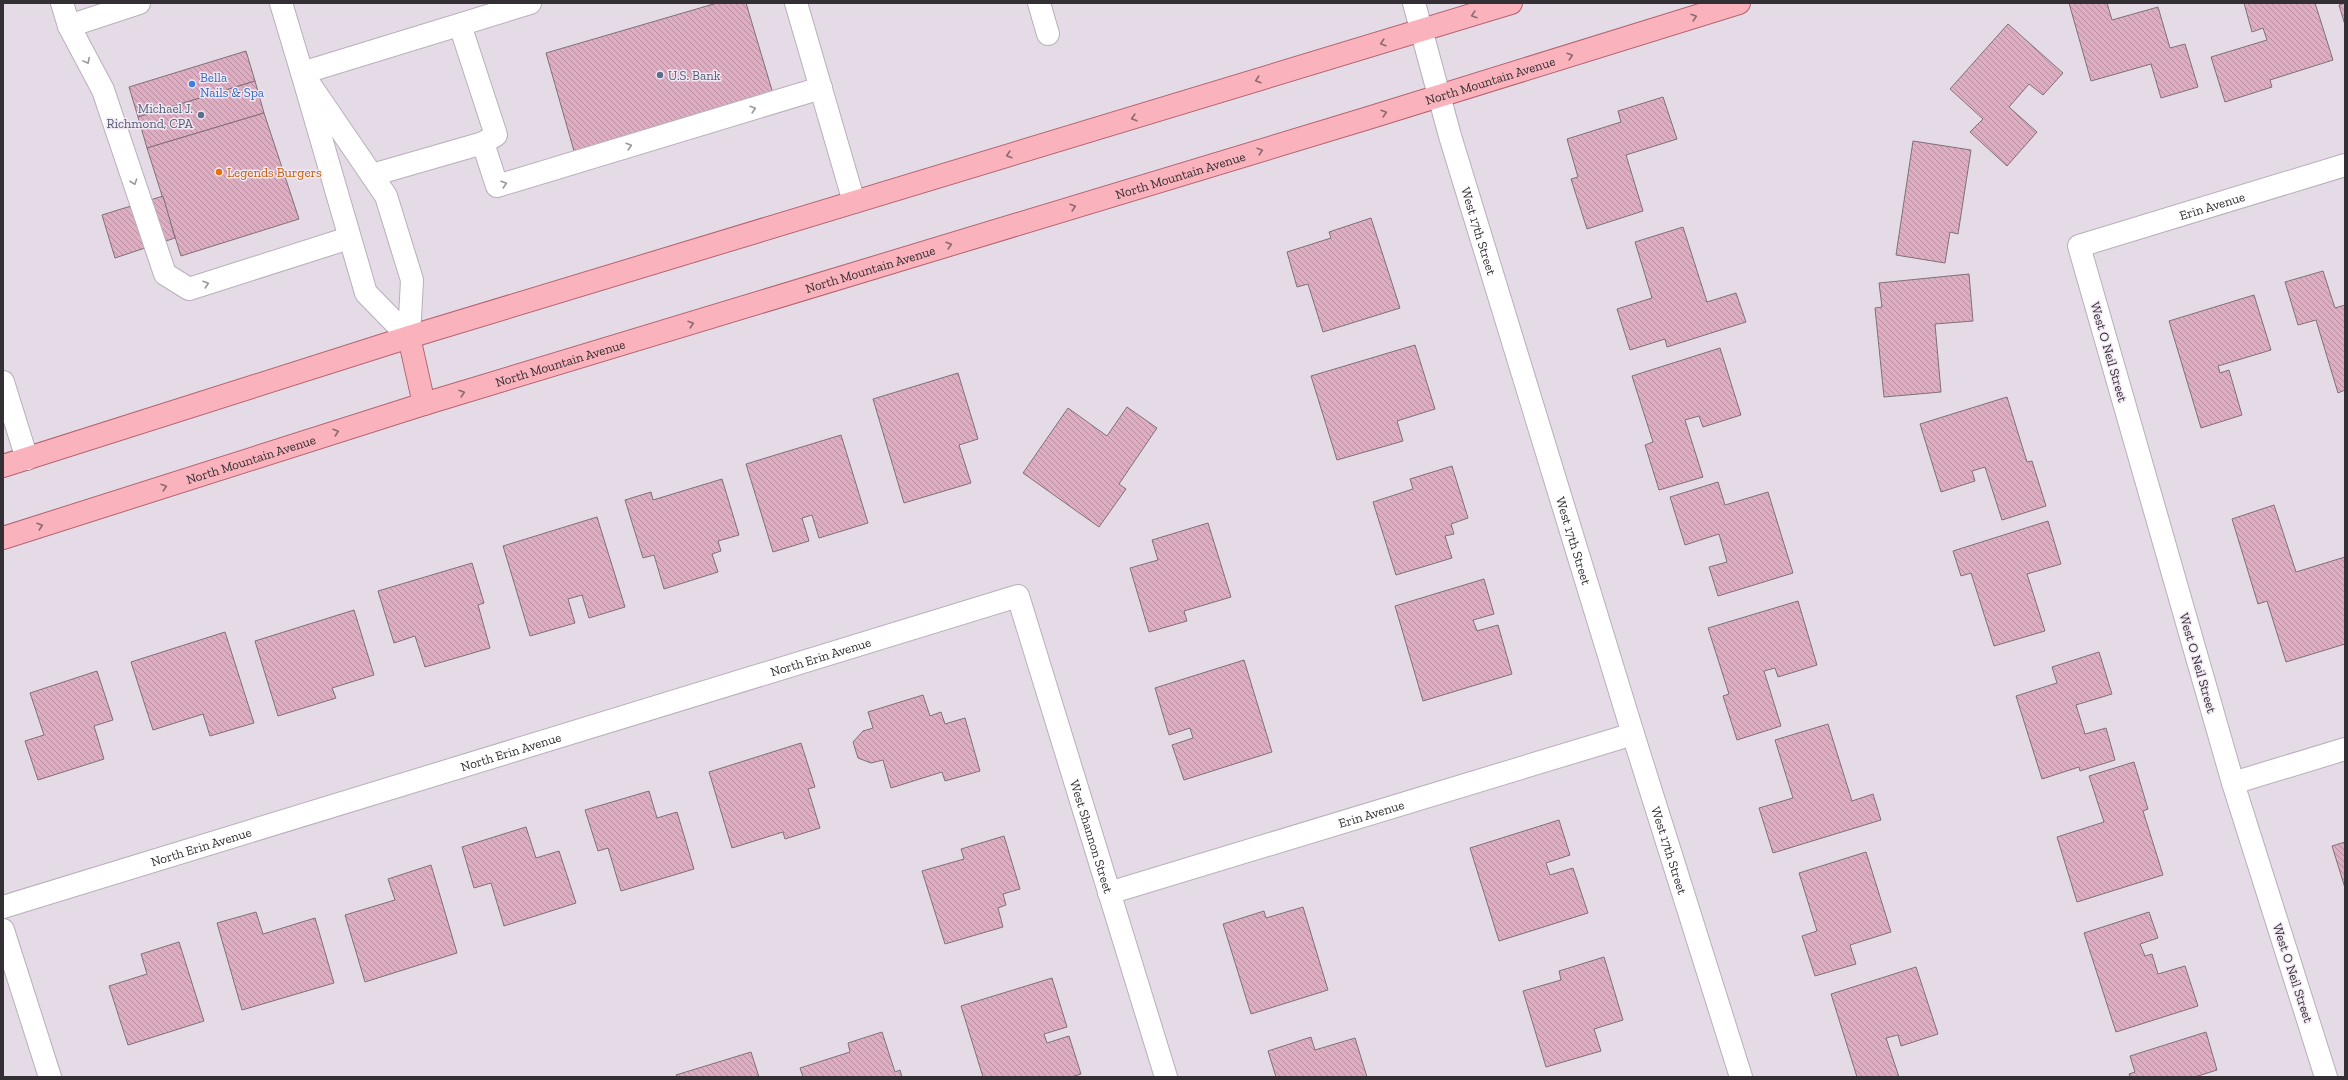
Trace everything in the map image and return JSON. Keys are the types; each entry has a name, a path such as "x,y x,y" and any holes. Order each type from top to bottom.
{"main road":[{"path":"3,466 409,337 1511,3"},
{"name":"North Mountain Avenue","path":"3,538 424,404 1439,96 1739,3"},
{"path":"409,337 424,404"}],"street":[{"path":"62,3 69,26 103,90 165,274 189,289 349,238"},
{"path":"69,26 139,3"},
{"path":"281,3 366,293 409,337"},
{"path":"302,73 530,3"},
{"path":"796,3 854,202"},
{"path":"1039,3 1048,34"},
{"name":"West 17th Street","path":"1414,3 1420,31 1439,96 1633,734 1741,1077"},
{"path":"372,175 483,143 496,135 460,24"},
{"path":"302,73 386,196 412,280 409,337"},
{"path":"483,143 497,186 821,88"},
{"name":"Erin Avenue","path":"2079,246 2345,165"},
{"name":"West O Neil Street","path":"2079,246 2233,784 2326,1077"},
{"path":"3,382 27,458"},
{"name":"West Shannon Street","path":"1018,596 1166,1077"},
{"name":"North Erin Avenue","path":"3,907 1018,596"},
{"name":"Erin Avenue","path":"1109,893 1633,734"},
{"path":"2233,784 2345,749"},
{"path":"3,930 50,1077"}],"building":[{"name":"U.S. Bank","path":"717,3 746,3 774,97 576,158 546,53"},
{"path":"2069,3 2107,3 2112,20 2158,7 2170,48 2185,44 2198,87 2161,98 2151,64 2091,81"},
{"path":"2244,3 2315,3 2333,60 2270,80 2272,87 2225,102 2211,57 2267,40 2263,28 2252,32"},
{"path":"2345,3 2345,25 2339,5"},
{"path":"2008,24 2063,73 2043,95 2029,84 2009,107 2037,132 2007,166 1970,132 1983,119 1950,89"},
{"name":"Bella Nails & Spa","path":"246,51 255,81 138,117 129,87"},
{"name":"Michael J. Richmond, CPA","path":"255,81 264,113 147,148 138,117"},
{"path":"1663,97 1677,139 1626,155 1643,211 1587,229 1571,179 1578,177 1567,139 1621,122 1618,111"},
{"name":"Legends Burgers","path":"264,113 299,219 181,256 147,148"},
{"path":"1913,141 1971,150 1958,234 1950,232 1945,263 1896,255"},
{"path":"163,196 175,238 115,258 102,215"},
{"path":"1371,218 1400,308 1323,332 1308,284 1297,287 1287,252 1331,238 1329,232"},
{"path":"1683,227 1707,302 1736,293 1746,322 1667,347 1665,339 1630,350 1617,309 1652,298 1635,242"},
{"path":"2323,271 2335,308 2345,305 2345,390 2338,393 2316,320 2298,325 2285,282"},
{"path":"1969,274 1973,321 1935,324 1941,392 1884,397 1875,308 1882,307 1879,283"},
{"path":"2254,295 2271,350 2218,366 2220,373 2229,370 2242,415 2201,428 2169,321"},
{"path":"1415,345 1435,409 1397,421 1403,441 1337,460 1311,376"},
{"path":"1720,348 1741,415 1703,427 1699,416 1685,420 1703,477 1659,490 1645,445 1653,442 1632,376"},
{"path":"958,373 978,439 959,445 971,483 904,503 873,399"},
{"path":"2007,397 2027,462 2032,461 2046,506 2002,520 1985,467 1972,471 1975,481 1941,492 1920,424"},
{"path":"1127,407 1157,428 1119,484 1126,489 1099,527 1023,473 1068,408 1107,436"},
{"path":"841,435 868,523 819,538 812,515 802,518 809,541 773,552 746,464"},
{"path":"1452,466 1468,518 1451,524 1454,534 1445,536 1452,558 1396,575 1373,502 1413,489 1410,479"},
{"path":"722,479 739,535 718,541 721,551 712,554 718,572 664,589 654,555 643,558 625,500 651,492 653,500"},
{"path":"1718,482 1725,505 1768,492 1793,573 1718,596 1709,567 1727,562 1719,534 1685,545 1670,497"},
{"path":"2274,505 2296,572 2345,557 2345,644 2286,662 2267,601 2258,604 2232,519"},
{"path":"597,517 625,607 589,618 582,595 568,599 575,623 530,636 503,546"},
{"path":"2048,521 2061,564 2027,574 2045,631 1994,646 1971,573 1961,576 1953,551"},
{"path":"1208,523 1231,597 1184,611 1187,621 1149,632 1130,568 1158,560 1152,540"},
{"path":"472,563 484,603 478,605 490,648 425,667 415,636 394,643 378,591"},
{"path":"1484,579 1494,614 1473,620 1477,631 1498,625 1512,674 1423,701 1395,606"},
{"path":"1798,601 1817,665 1778,677 1775,668 1764,671 1781,726 1737,740 1723,696 1729,694 1708,628"},
{"path":"354,610 374,675 332,688 336,698 278,716 255,641"},
{"path":"225,632 254,723 210,736 203,714 153,730 131,662"},
{"path":"2099,652 2112,694 2076,705 2085,734 2106,728 2115,760 2080,771 2079,767 2042,779 2016,696 2057,683 2052,667"},
{"path":"1244,660 1272,752 1184,780 1172,745 1193,738 1190,728 1169,735 1155,688"},
{"path":"97,671 113,720 94,726 104,759 38,780 25,741 44,735 30,693"},
{"path":"923,695 930,716 941,712 945,724 965,718 980,771 945,781 942,772 891,788 883,760 871,763 858,758 853,742 863,731 873,728 868,712"},
{"path":"1828,724 1852,801 1873,794 1881,820 1773,853 1759,808 1793,798 1775,740"},
{"path":"801,743 815,787 808,789 820,828 785,839 783,832 732,848 709,772"},
{"path":"2134,762 2148,809 2143,811 2163,875 2077,902 2057,837 2104,822 2089,776"},
{"path":"649,791 657,818 677,812 694,869 621,891 608,848 598,851 585,810"},
{"path":"1559,820 1570,855 1546,863 1550,875 1573,868 1588,913 1499,941 1470,848"},
{"path":"526,827 536,858 559,851 576,903 504,926 491,883 474,888 462,847"},
{"path":"1004,836 1020,889 1003,894 1006,905 998,908 1003,927 945,944 922,871 964,859 961,849"},
{"path":"2345,842 2345,888 2332,846"},
{"path":"1866,852 1891,932 1850,945 1856,964 1815,976 1802,936 1817,931 1799,873"},
{"path":"431,865 457,953 365,982 345,915 395,900 388,879"},
{"path":"1303,907 1328,990 1251,1014 1223,924 1264,911 1266,918"},
{"path":"256,912 263,934 315,918 334,983 242,1010 217,923"},
{"path":"2149,912 2158,938 2140,944 2145,956 2152,954 2158,974 2185,966 2198,1006 2116,1032 2084,933"},
{"path":"179,942 204,1021 128,1045 109,986 147,974 141,954"},
{"path":"1604,957 1623,1020 1594,1029 1601,1051 1546,1067 1523,991 1561,980 1559,971"},
{"path":"1916,967 1938,1034 1901,1046 1898,1035 1886,1038 1899,1077 1857,1077 1831,994"},
{"path":"1052,978 1067,1027 1044,1034 1047,1043 1069,1036 1081,1074 1071,1077 983,1077 961,1006"},
{"path":"882,1032 895,1072 900,1070 902,1077 803,1077 800,1068 850,1052 848,1043"},
{"path":"2206,1032 2217,1070 2195,1077 2130,1077 2129,1074 2135,1072 2130,1056"},
{"path":"1311,1037 1315,1050 1355,1038 1367,1077 1276,1077 1268,1051"},
{"path":"751,1052 759,1077 677,1077 676,1075"}],"place":[{"name":"U.S. Bank","path":"660,75"},
{"name":"Bella Nails & Spa","path":"192,84"},
{"name":"Michael J. Richmond, CPA","path":"201,115"},
{"name":"Legends Burgers","path":"219,172"}]}
